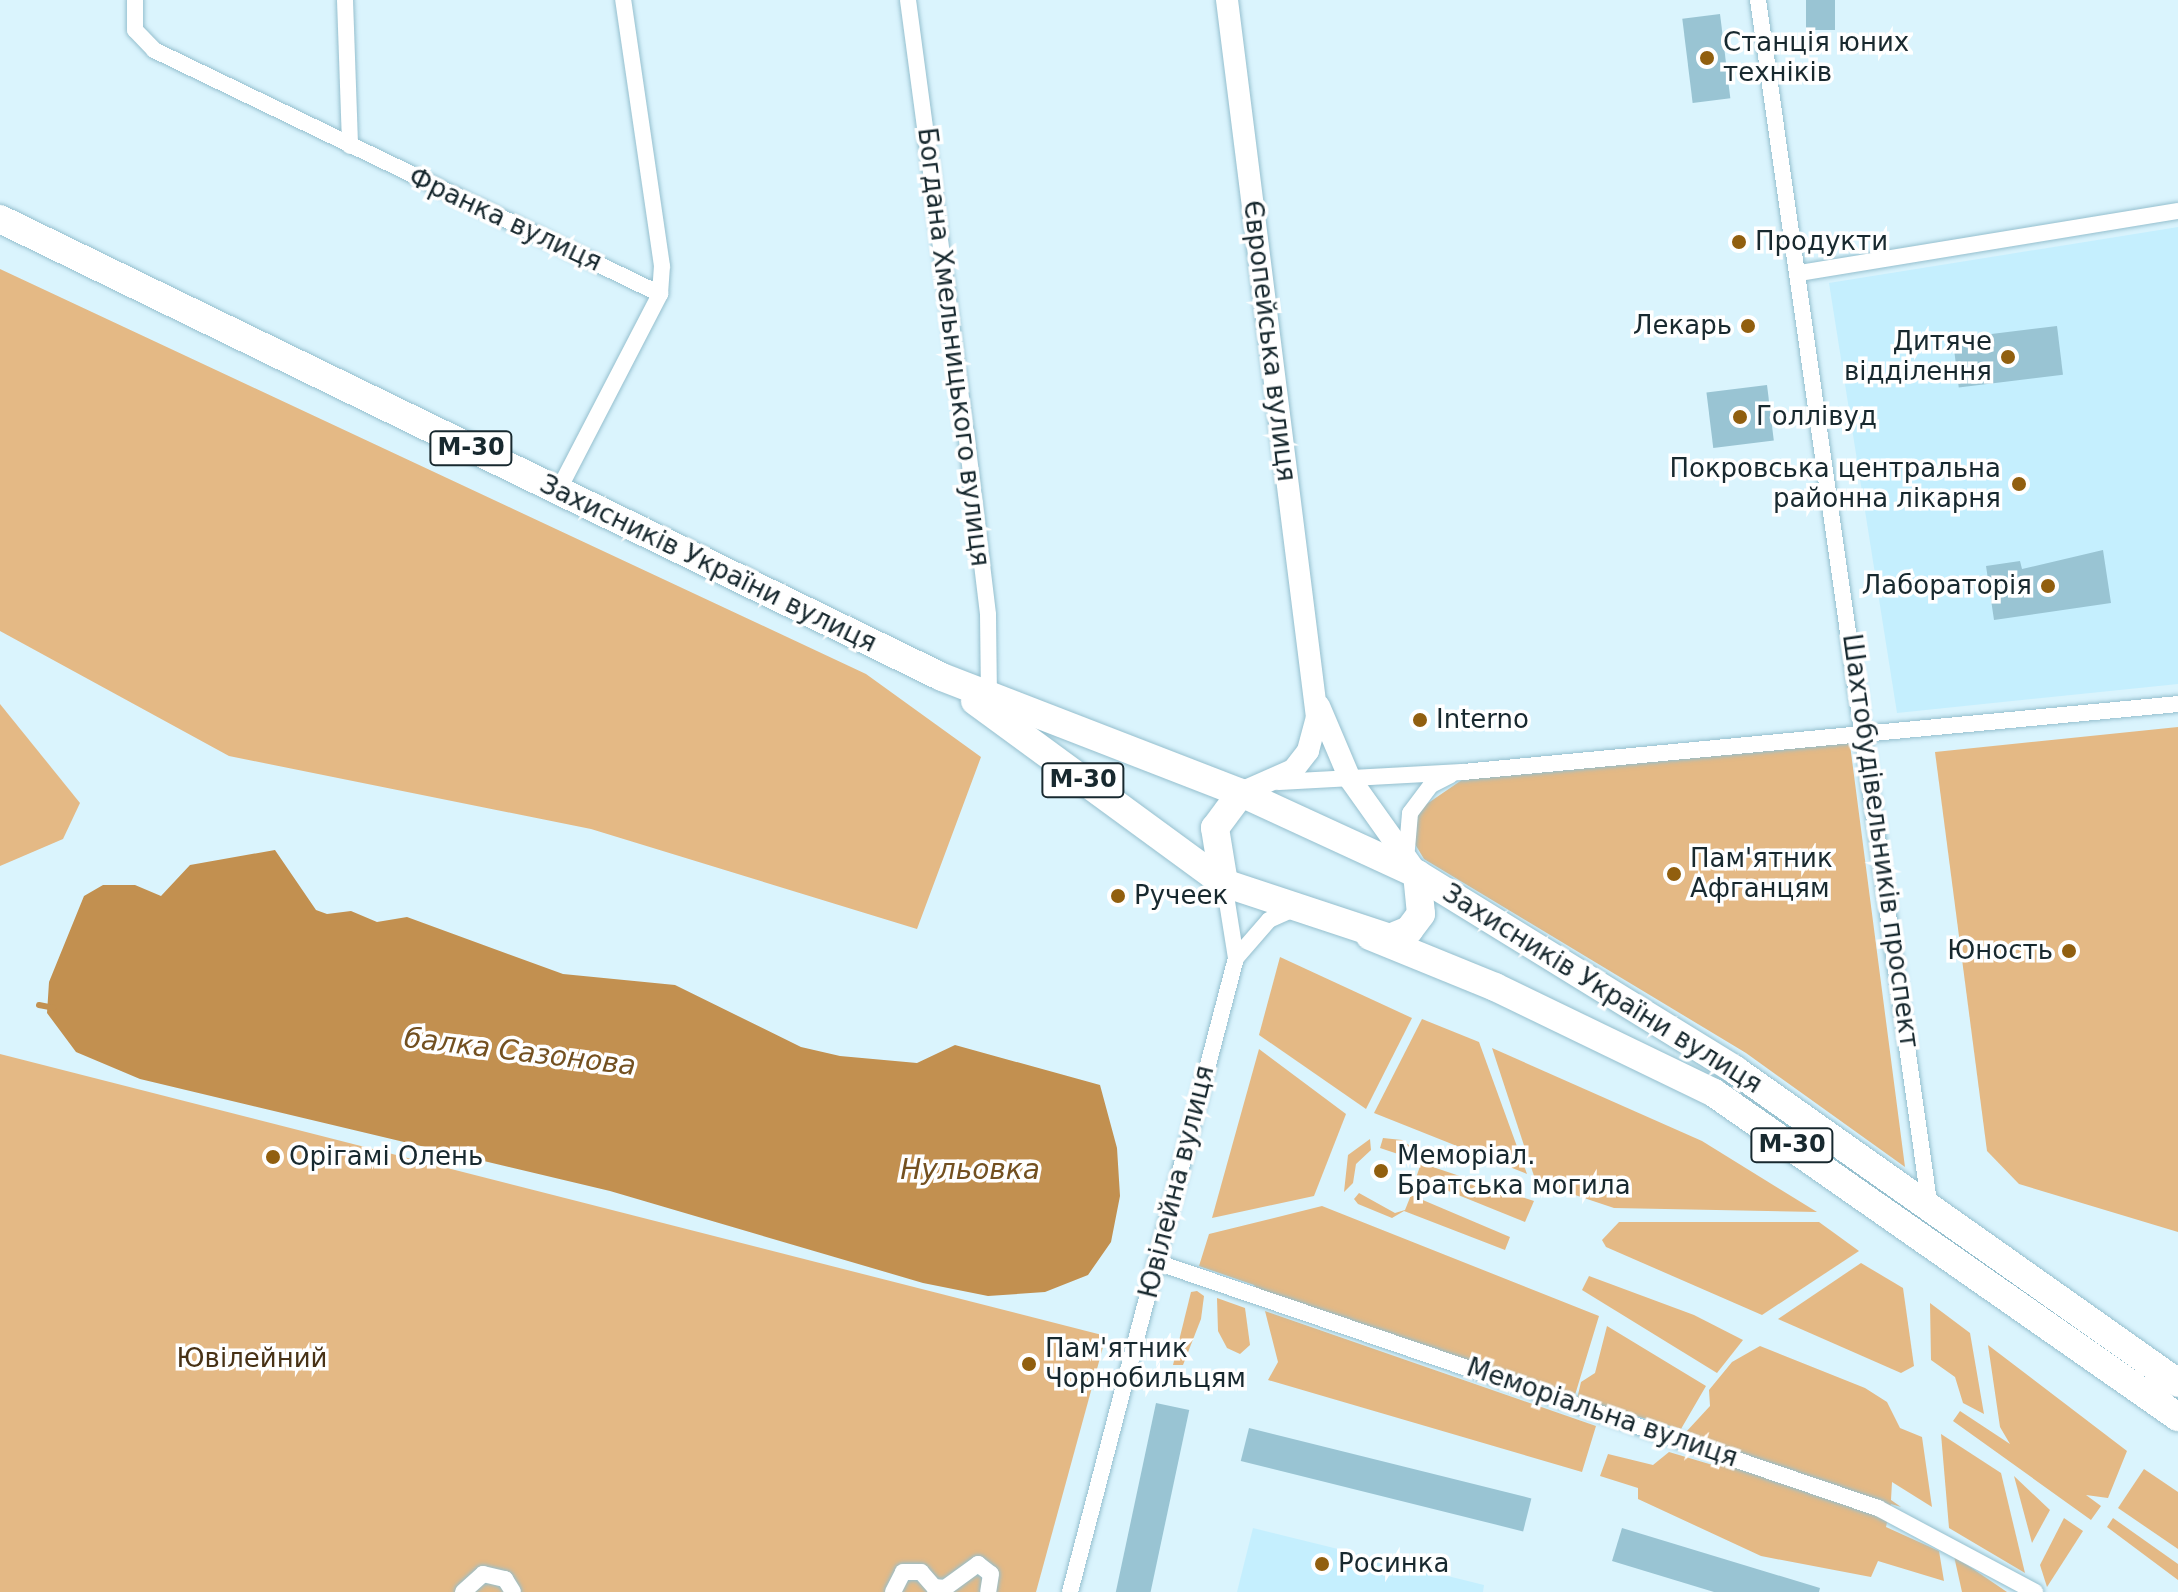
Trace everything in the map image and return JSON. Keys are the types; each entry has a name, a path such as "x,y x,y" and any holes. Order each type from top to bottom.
{"highway":[{"name":"Захисників України вулиця","path":"0,219 942,677 1241,793"},
{"name":"Захисників України вулиця","path":"942,677 1224,883"},
{"path":"1224,883 1215,828 1241,793"},
{"name":"М-30","path":"1241,793 1412,868"},
{"name":"Захисників України вулиця","path":"1412,868 1735,1070 2178,1383"},
{"path":"1370,936 1390,938 1409,930 1421,914 1412,868"},
{"name":"М-30","path":"1224,883 1309,908 1370,936"},
{"name":"Захисників України вулиця","path":"1370,936 1714,1093 2178,1417"}],"street":[{"name":"Франка вулиця","path":"135,0 135,30 154,50 660,294"},
{"path":"345,0 350,146"},
{"path":"558,491 660,294 662,266 623,0"},
{"name":"Богдана Хмельницького вулиця","path":"908,0 988,615 989,695"},
{"name":"Європейська вулиця","path":"1227,0 1317,717 1308,751 1278,782 1241,793"},
{"name":"Шахтобудівельників проспект","path":"1758,0 1867,734 1930,1208"},
{"path":"1799,273 2178,211"},
{"name":"Європейська вулиця","path":"1311,682 1350,779 1412,868"},
{"path":"1278,782 1463,772 2178,704"},
{"path":"1412,868 1410,813 1418,798 1446,776 1463,772"},
{"name":"Ювілейна вулиця","path":"1070,1592 1236,958 1224,883"},
{"name":"Ювілейна вулиця","path":"1236,958 1269,920 1286,910 1309,908"},
{"name":"Меморіальна вулиця","path":"1156,1262 1864,1503 1923,1526 2035,1592"},
{"path":"893,1592 903,1572 921,1572 934,1587 945,1588 978,1564 991,1574 988,1592"},
{"path":"463,1592 483,1574 505,1579 513,1592"}],"shaded area":[{"name":"Покровська центральна районна лікарня","path":"2178,227 2178,684 1897,713 1829,283"},
{"name":"Росинка","path":"1253,1528 1484,1585 1483,1592 1237,1592"}],"green space":[{"path":"0,269 866,674 981,757 917,929 591,829 229,756 0,631"},
{"path":"0,704 80,803 63,839 0,866"},
{"name":"Юность","path":"2178,727 2178,1232 2019,1184 1987,1151 1935,752"},
{"path":"1849,737 1905,1167 1746,1053 1424,859 1412,839 1418,810 1472,773"},
{"path":"1280,957 1412,1018 1366,1109 1259,1035"},
{"path":"1422,1019 1479,1042 1527,1174 1374,1113"},
{"path":"1492,1048 1702,1141 1817,1212 1614,1208 1536,1182"},
{"path":"1259,1049 1346,1114 1314,1196 1212,1218"},
{"name":"Ювілейний","path":"0,1054 1106,1336 1036,1592 0,1592"},
{"path":"1383,1138 1402,1140 1440,1168 1380,1148"},
{"path":"1370,1139 1371,1150 1356,1164 1353,1183 1344,1192 1348,1155"},
{"path":"1421,1163 1534,1201 1525,1222 1416,1178"},
{"path":"1359,1193 1395,1213 1405,1210 1411,1195 1510,1237 1505,1250 1404,1211 1392,1218 1358,1204 1354,1199"},
{"path":"1322,1206 1599,1316 1575,1395 1258,1293 1254,1285 1199,1266 1209,1234"},
{"path":"1619,1222 1819,1222 1859,1251 1762,1315 1606,1247 1602,1240"},
{"path":"1861,1263 1903,1288 1914,1366 1901,1373 1778,1319"},
{"path":"1589,1276 1694,1315 1743,1340 1717,1373 1582,1290"},
{"path":"1197,1291 1204,1296 1201,1319 1183,1365 1173,1365 1191,1292"},
{"path":"1217,1298 1245,1308 1250,1345 1240,1354 1227,1348 1218,1331"},
{"path":"1930,1303 1970,1333 1984,1414 1963,1403 1955,1377 1931,1360"},
{"path":"1265,1311 1596,1426 1582,1472 1268,1380 1278,1362"},
{"path":"1607,1326 1706,1386 1681,1429 1577,1399 1581,1382 1595,1373"},
{"path":"1988,1345 2127,1451 2108,1498 2086,1495 2101,1506 2091,1520 1953,1421 1960,1411 2010,1444 2000,1427"},
{"path":"1760,1346 1865,1388 1887,1402 1900,1428 1922,1437 1932,1507 1892,1482 1891,1500 1901,1507 1891,1504 1886,1527 1939,1551 1944,1581 1878,1561 1871,1577 1761,1556 1638,1499 1638,1488 1600,1476 1608,1454 1653,1465 1669,1452 1716,1466 1717,1445 1686,1432 1710,1406 1709,1390 1732,1362"},
{"path":"1941,1434 2001,1473 2025,1573 1949,1528"},
{"path":"2144,1469 2178,1492 2178,1549 2118,1508"},
{"path":"2014,1476 2050,1510 2032,1543"},
{"path":"2064,1518 2083,1531 2047,1587 2040,1565"},
{"path":"2113,1518 2178,1564 2178,1580 2107,1527"},
{"path":"1954,1556 2007,1592 1962,1592"}],"water":[{"name":"Нульовка","path":"275,850 316,910 327,914 351,911 377,922 407,917 563,974 675,985 801,1047 840,1056 917,1063 955,1045 1100,1085 1117,1148 1120,1196 1111,1242 1088,1275 1045,1292 988,1296 923,1283 610,1191 140,1079 76,1052 47,1013 49,982 84,896 103,885 135,885 161,896 190,865"}],"building":[{"path":"1806,0 1835,0 1835,30 1806,30"},
{"name":"Станція юних техніків","path":"1720,14 1730,98 1693,103 1682,19"},
{"name":"Дитяче відділення","path":"2057,326 2063,375 1959,387 1953,339"},
{"name":"Голлівуд","path":"1767,385 1774,441 1713,448 1706,392"},
{"name":"Лабораторія","path":"2103,550 2111,603 1994,620 1986,566 2020,561 2022,569"},
{"path":"1156,1403 1189,1410 1151,1592 1116,1592"},
{"path":"1249,1428 1531,1498 1523,1531 1241,1461"},
{"path":"1622,1528 1820,1588 1819,1592 1714,1592 1612,1561"}],"waterway":[{"name":"балка Сазонова","path":"39,1005 54,1008"}],"place":[{"name":"Станція юних техніків","path":"1707,58"},
{"name":"Продукти","path":"1739,242"},
{"name":"Лекарь","path":"1748,326"},
{"name":"Дитяче відділення","path":"2008,357"},
{"name":"Голлівуд","path":"1740,417"},
{"name":"Покровська центральна районна лікарня","path":"2019,484"},
{"name":"Лабораторія","path":"2048,586"},
{"name":"Interno","path":"1420,720"},
{"name":"Пам'ятник Афганцям","path":"1674,874"},
{"name":"Ручеек","path":"1118,896"},
{"name":"Юность","path":"2069,951"},
{"name":"Орігамі Олень","path":"273,1157"},
{"name":"Меморіал. Братська могила","path":"1381,1171"},
{"name":"Пам'ятник Чорнобильцям","path":"1029,1364"},
{"name":"Росинка","path":"1322,1564"}]}
